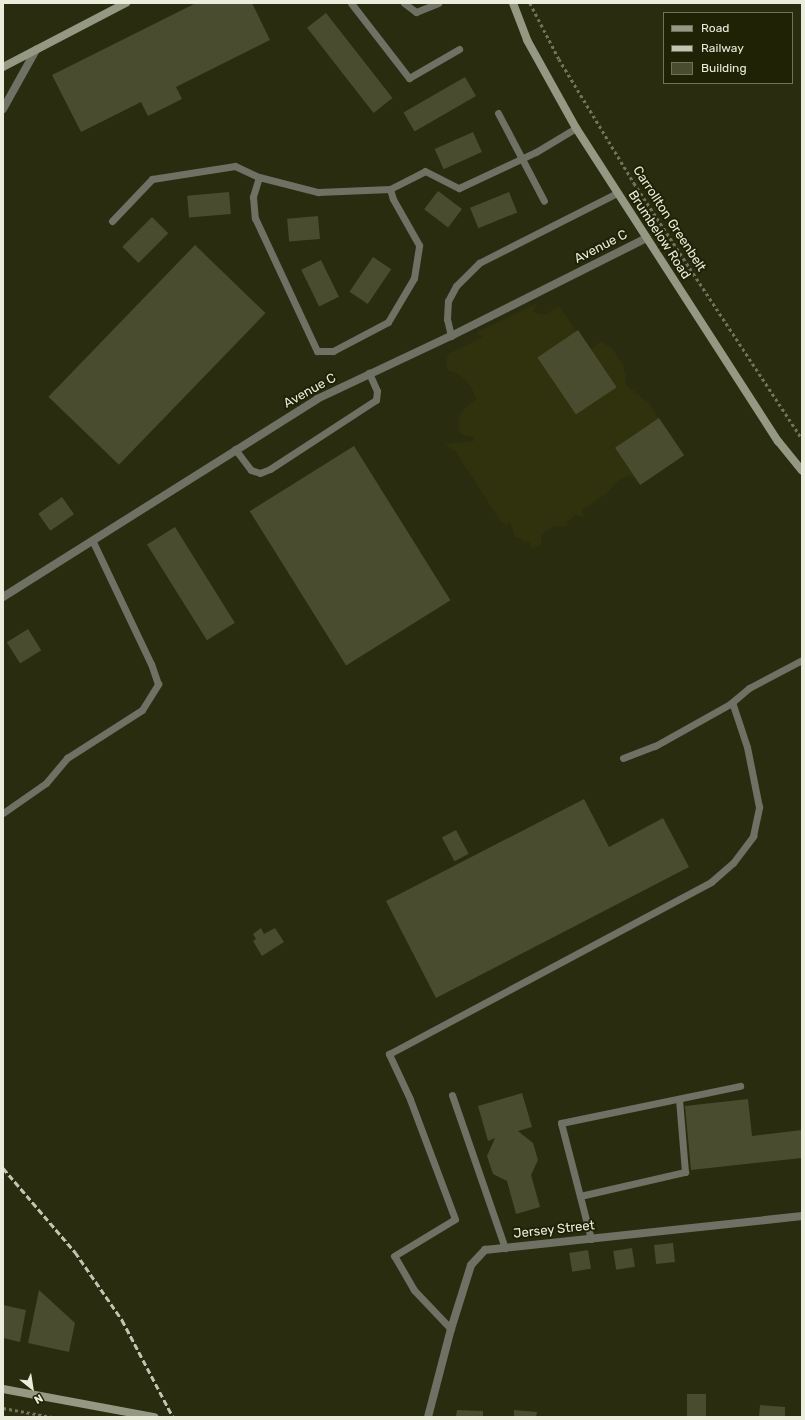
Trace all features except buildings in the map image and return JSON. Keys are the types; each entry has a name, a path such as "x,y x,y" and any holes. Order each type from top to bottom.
{"street":[{"path":"3,67 126,3"},
{"name":"Brumbelow Road","path":"513,3 527,40 576,128 778,441 802,471"},
{"path":"3,109 36,50"},
{"name":"Avenue C","path":"3,597 235,449 317,399 369,373 451,336 647,238"},
{"name":"Jersey Street","path":"428,1417 451,1330 471,1265 485,1250 802,1216"},
{"path":"3,1389 154,1417"}],"lane":[{"path":"351,3 409,78 459,49"},
{"path":"404,3 416,12 438,3"},
{"path":"498,113 544,201"},
{"path":"112,221 152,180 235,166 259,177 318,192 390,189 425,171 459,188 521,158 576,128"},
{"path":"259,177 253,197 255,218 317,351 333,351 388,322 414,278 419,245 393,199 390,189"},
{"path":"451,336 447,319 448,301 456,286 479,264 618,193"},
{"path":"235,449 251,470 260,473 270,469 376,400 377,391 369,373"},
{"path":"3,813 46,783 67,758 142,710 158,684 151,664 92,540"},
{"path":"623,758 655,746 732,702 750,688 802,660"},
{"path":"451,1330 414,1290 394,1256 454,1219 410,1099 389,1054 711,882 733,863 753,836 759,807 747,747 732,702"},
{"path":"592,1239 561,1123 740,1086"},
{"path":"452,1095 505,1248"},
{"path":"580,1196 685,1172 679,1099"}],"path":[{"name":"Carrollton Greenbelt","path":"530,3 559,60 634,183 802,439"},
{"path":"3,1408 52,1417"}],"shaded area":[{"path":"537,303 533,312 545,315 559,306 589,350 601,342 612,348 623,365 626,376 625,384 649,403 681,456 639,484 630,475 618,481 606,494 582,510 585,518 576,515 568,521 567,526 554,527 545,532 541,536 541,545 531,549 530,543 526,541 522,543 523,539 515,537 510,522 506,525 501,522 456,452 444,444 474,441 474,437 462,435 458,428 460,413 476,399 471,386 457,373 449,371 446,364 447,357 450,353 483,337 476,333"}],"railway":[{"path":"3,1168 75,1252 122,1320 173,1417"}]}
